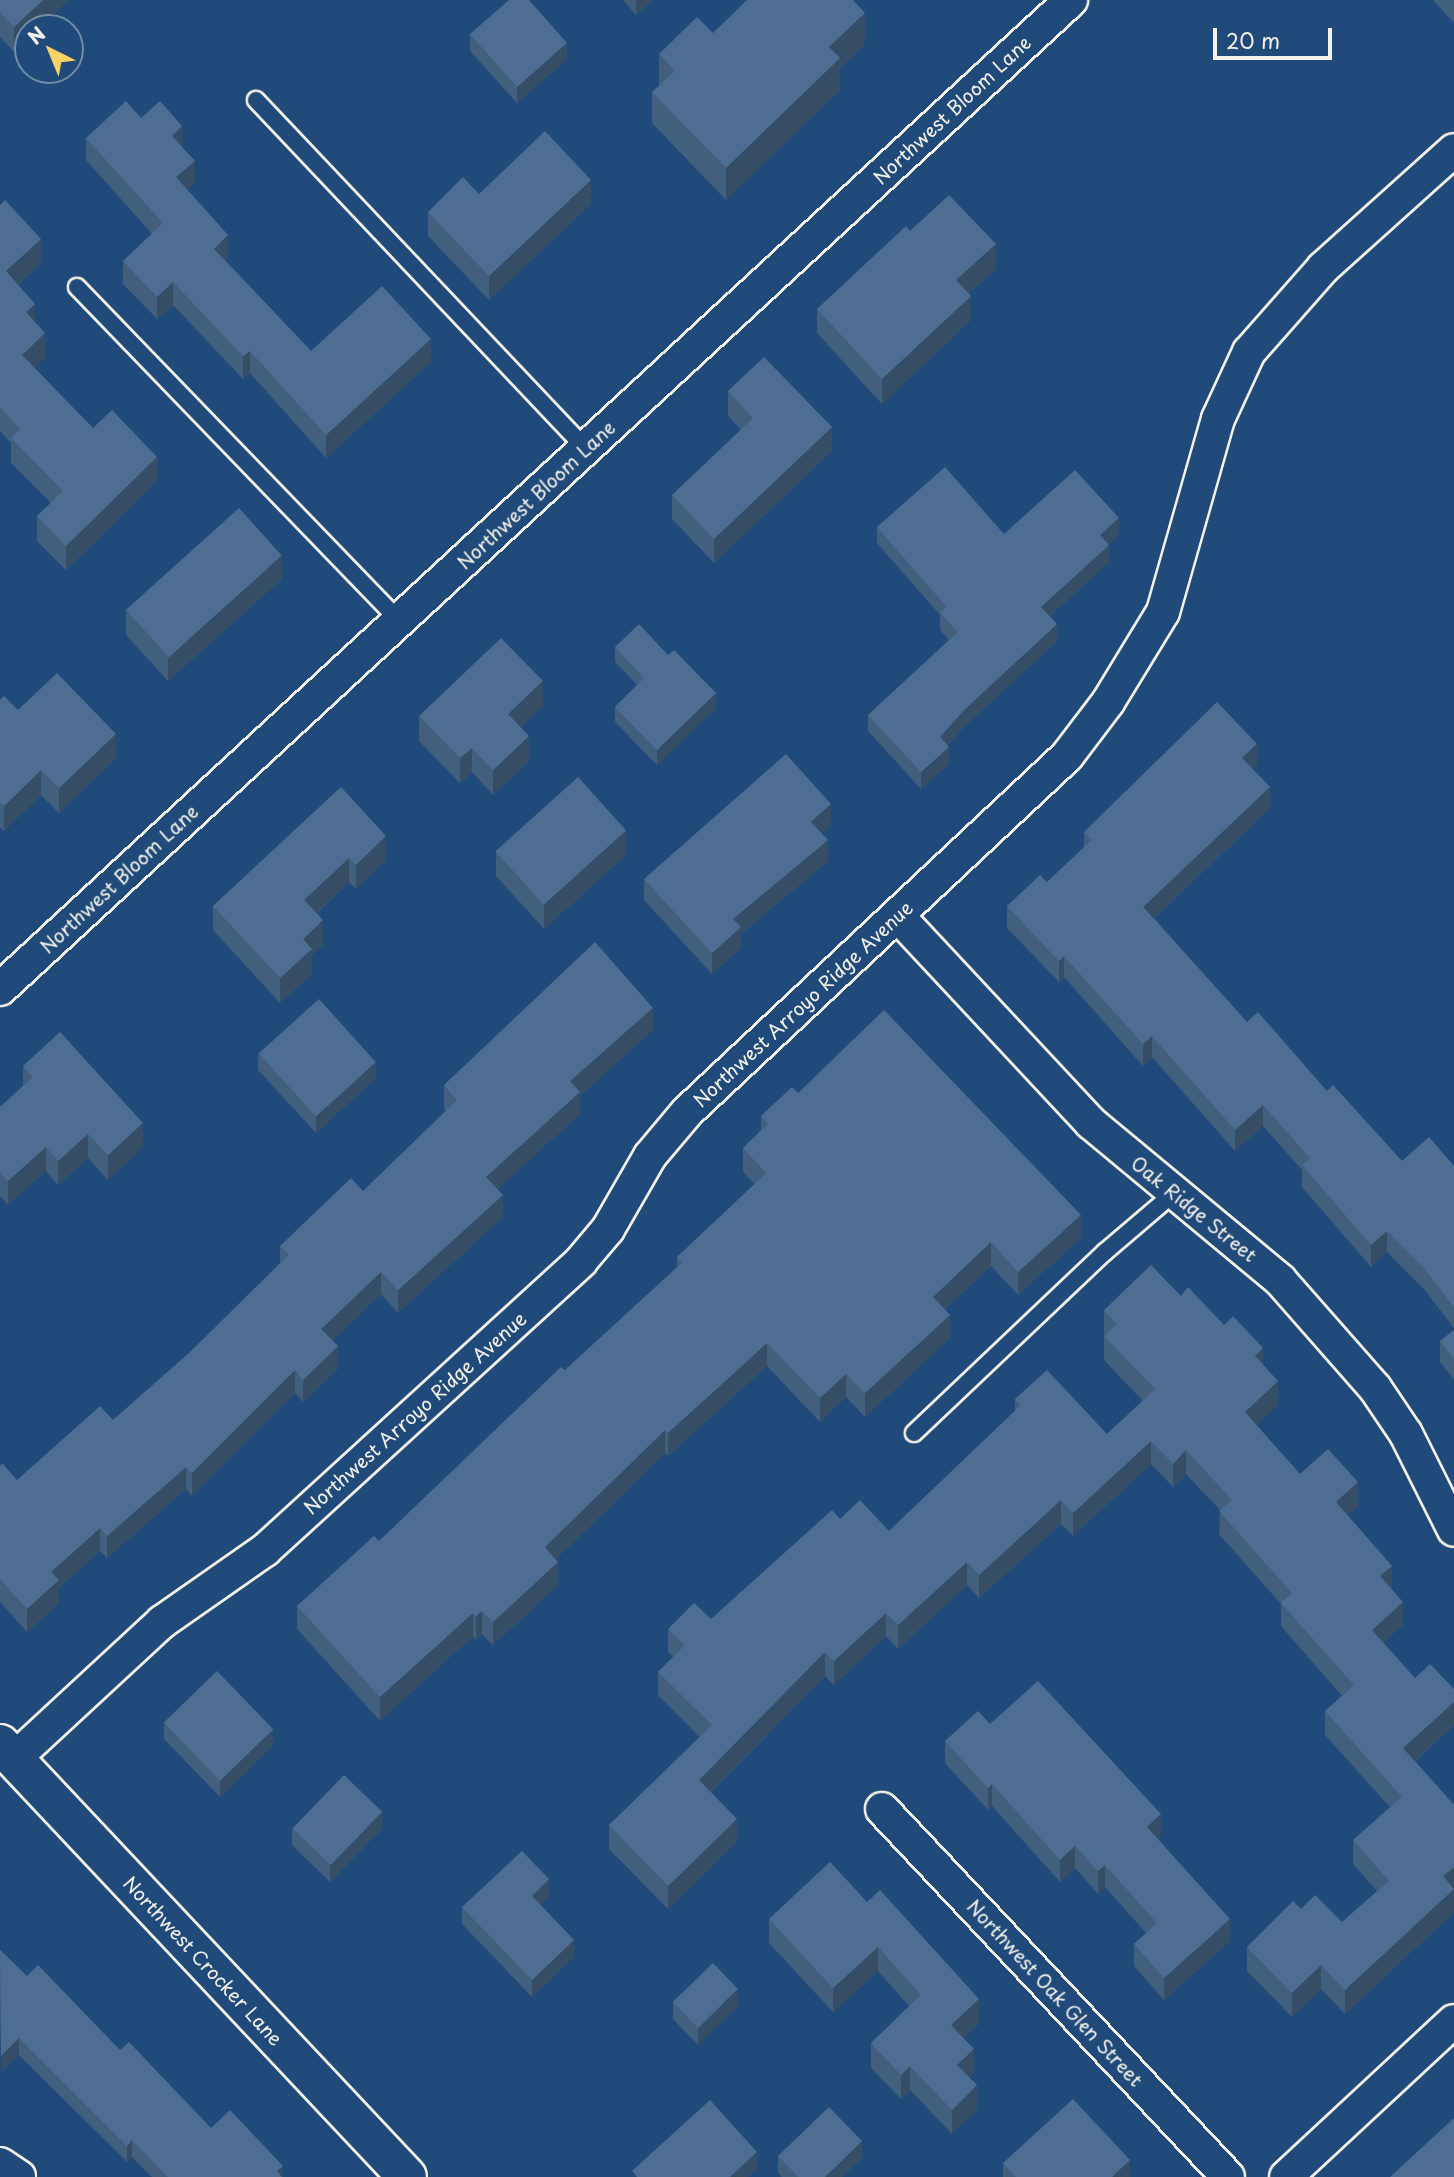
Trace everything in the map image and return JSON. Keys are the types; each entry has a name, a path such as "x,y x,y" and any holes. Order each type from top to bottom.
{"street":[{"name":"Northwest Bloom Lane","path":"0,989 1071,0"},
{"name":"Northwest Arroyo Ridge Avenue","path":"7,1752 162,1622 265,1550 582,1261 608,1229 650,1156 687,1112 1067,756 1108,702 1163,612 1218,419 1249,352 1323,268 1454,150"},
{"name":"Oak Ridge Street","path":"898,916 1091,1123 1173,1194 1280,1280 1375,1388 1406,1434 1454,1530"},
{"name":"Northwest Crocker Lane","path":"7,1752 407,2177"},
{"name":"Northwest Oak Glen Street","path":"882,1809 1228,2177"},
{"path":"1286,2177 1454,2021"},
{"path":"0,2164 19,2177"}],"lane":[{"path":"256,100 586,449"},
{"path":"77,287 400,621"},
{"path":"914,1433 1105,1252 1173,1194"}],"building":[{"path":"0,0 43,0 28,14 14,14 14,27 0,12"},
{"path":"509,0 529,0 567,43 517,87 470,34"},
{"path":"747,0 853,0 865,13 829,47 840,58 726,168 652,92 675,71 659,54 697,17 713,33"},
{"path":"126,101 141,118 160,101 182,126 172,136 195,161 176,177 228,235 214,249 311,351 382,286 431,339 326,435 250,351 243,356 173,282 157,297 123,261 163,223 86,138"},
{"path":"545,131 591,180 489,276 428,212 463,177 479,194"},
{"path":"949,195 996,244 956,280 971,296 882,379 817,309 906,226 910,231"},
{"path":"5,200 41,239 6,271 35,304 26,312 45,333 22,355 93,428 112,410 157,457 66,546 37,516 63,491 11,438 20,429 0,407 0,205"},
{"path":"764,357 832,427 714,539 672,495 753,418 728,391"},
{"path":"945,467 1004,534 1075,470 1119,518 1100,535 1109,545 1041,607 1057,624 964,710 940,737 949,747 921,772 868,715 958,632 940,613 947,607 877,527"},
{"path":"239,508 282,556 169,657 126,610"},
{"path":"639,624 668,655 674,650 716,693 657,750 615,707 644,678 615,647"},
{"path":"501,638 543,681 508,714 529,736 493,770 472,748 460,758 419,716"},
{"path":"57,673 116,734 59,788 41,770 4,806 0,803 0,700 4,696 18,710"},
{"path":"1217,702 1257,744 1242,758 1270,787 1143,907 1247,1022 1258,1012 1327,1091 1333,1085 1402,1161 1429,1137 1454,1166 1454,1307 1424,1268 1387,1231 1371,1245 1302,1165 1310,1158 1263,1105 1235,1130 1152,1036 1143,1044 1064,956 1059,961 1007,906 1040,875 1047,882 1092,840 1084,832"},
{"path":"786,754 831,804 811,822 828,840 733,919 741,927 712,953 644,879"},
{"path":"578,777 626,831 544,905 496,851"},
{"path":"341,787 386,836 356,865 349,858 304,900 323,920 303,939 312,949 280,978 213,906"},
{"path":"595,942 653,1008 570,1081 580,1092 486,1177 503,1195 398,1290 381,1272 321,1329 338,1346 303,1380 295,1370 192,1473 186,1467 107,1536 100,1528 51,1572 59,1580 27,1609 0,1579 2,1463 17,1480 100,1406 113,1420 189,1353 289,1255 280,1246 351,1178 363,1191 457,1100 444,1085"},
{"path":"319,999 376,1062 316,1116 259,1053"},
{"path":"884,1010 1081,1215 1018,1272 991,1242 933,1297 950,1315 865,1393 846,1374 820,1398 767,1343 668,1433 665,1430 545,1547 558,1562 493,1622 482,1611 476,1616 473,1613 380,1697 297,1606 374,1536 379,1541 561,1367 565,1370 682,1263 677,1257 766,1173 743,1148 768,1124 761,1116 792,1087 798,1093"},
{"path":"60,1032 143,1123 108,1155 88,1134 58,1161 46,1147 8,1181 0,1172 0,1107 33,1077 23,1066"},
{"path":"1151,1265 1181,1296 1188,1287 1224,1325 1233,1316 1263,1348 1255,1356 1278,1381 1245,1412 1300,1474 1328,1449 1358,1482 1336,1502 1392,1566 1380,1576 1403,1602 1372,1630 1415,1678 1430,1664 1454,1689 1454,1702 1403,1748 1454,1805 1454,1867 1443,1876 1454,1889 1345,1990 1321,1965 1292,1993 1247,1947 1293,1901 1301,1909 1315,1895 1342,1922 1389,1881 1353,1840 1402,1797 1325,1711 1354,1685 1281,1603 1292,1593 1219,1511 1232,1500 1186,1450 1173,1464 1151,1441 1073,1513 1061,1500 979,1575 967,1562 898,1625 886,1613 834,1661 825,1652 699,1780 737,1819 668,1886 609,1825 712,1725 658,1672 685,1645 668,1629 694,1603 711,1619 832,1510 840,1519 860,1500 889,1531 1021,1405 1015,1399 1047,1370 1107,1434 1155,1389 1104,1336 1117,1324 1104,1310"},
{"path":"1454,1330 1454,1359 1440,1341"},
{"path":"217,1671 273,1729 220,1781 164,1722"},
{"path":"1038,1681 1161,1814 1147,1827 1230,1919 1164,1978 1134,1944 1157,1923 1105,1865 1098,1871 1075,1846 1060,1860 992,1784 988,1788 945,1741 978,1711 990,1724"},
{"path":"344,1775 382,1812 331,1865 293,1828"},
{"path":"522,1851 549,1879 532,1896 574,1940 532,1980 462,1907"},
{"path":"830,1862 867,1902 880,1890 979,1999 951,2025 974,2049 957,2065 977,2085 952,2110 910,2066 901,2075 871,2043 921,1995 878,1947 833,1988 769,1919"},
{"path":"0,1950 27,1976 38,1965 120,2050 129,2042 211,2128 230,2110 283,2166 277,2171 282,2177 168,2177 132,2140 127,2146 19,2038 1,2056"},
{"path":"713,1963 738,1989 698,2028 673,2002"},
{"path":"1073,2099 1130,2160 1112,2177 1016,2177 1003,2163"},
{"path":"710,2100 757,2152 730,2177 637,2177 632,2171"},
{"path":"829,2107 862,2141 825,2177 798,2177 778,2156"},
{"path":"1454,2118 1454,2177 1390,2177"}]}
